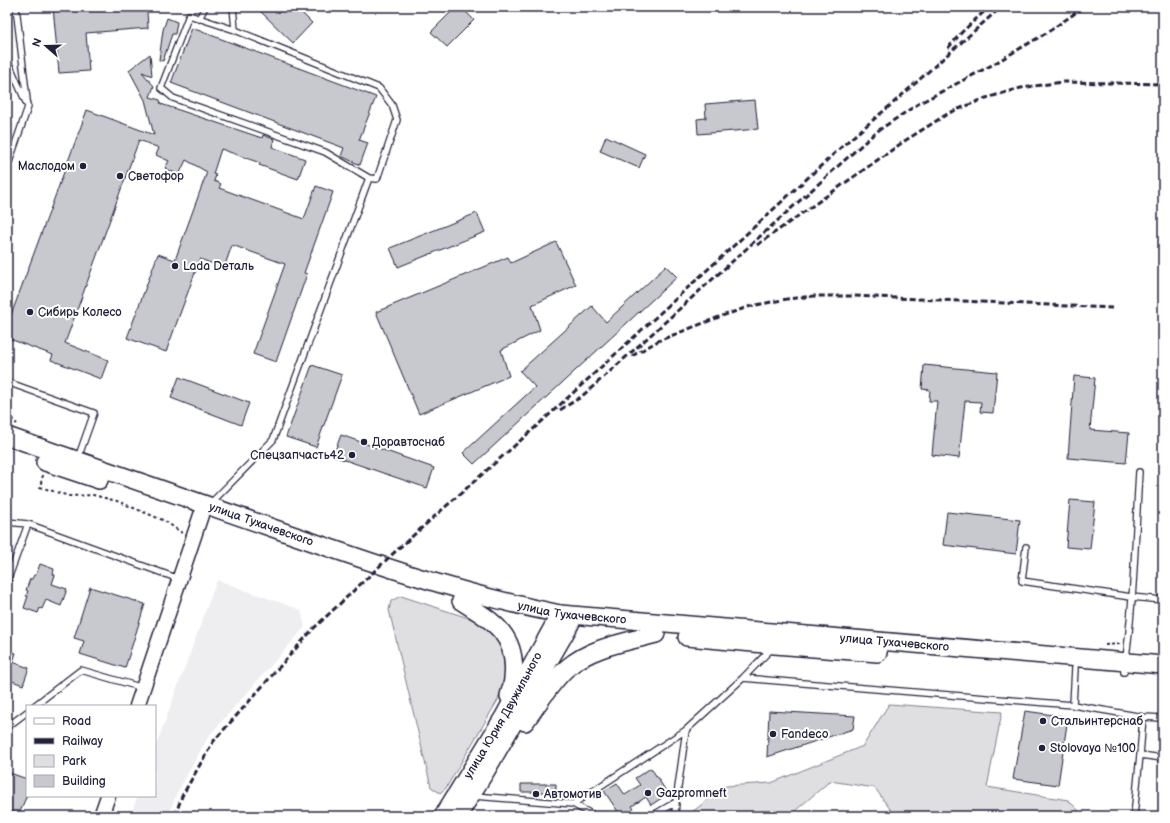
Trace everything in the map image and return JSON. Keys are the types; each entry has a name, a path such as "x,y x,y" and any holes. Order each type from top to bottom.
{"main road":[{"name":"улица Тухачевского","path":"13,431 75,466"},
{"name":"улица Тухачевского","path":"7,448 75,466 205,510 368,562 443,585 528,608 564,620 1124,667 1163,675"},
{"name":"улица Тухачевского","path":"205,510 360,569 461,601 564,620 656,634 775,645 1075,668 1163,665"},
{"path":"461,601 485,616 504,633 511,648 514,660 513,678 503,718"},
{"name":"улица Юрия Двужильного","path":"443,816 564,620"},
{"name":"улица Юрия Двужильного","path":"458,816 487,769 564,620"},
{"path":"487,769 519,732 548,689 567,668 583,657 598,650 656,634"}],"street":[{"path":"137,705 179,579 205,510"},
{"path":"101,816 108,797"}],"lane":[{"path":"7,168 28,106 16,7"},
{"path":"199,19 205,7"},
{"path":"233,7 235,30"},
{"path":"189,15 199,19 235,30 379,88 392,105 397,120 377,179 369,178 325,152 173,98 161,88 189,15"},
{"path":"7,59 28,106"},
{"path":"205,510 273,440 369,178"},
{"path":"7,382 94,413 75,466"},
{"path":"1124,667 1128,644 1132,597 1139,472"},
{"path":"7,522 28,524 179,579"},
{"path":"7,582 28,524"},
{"path":"1026,547 1022,581 1163,600"},
{"path":"573,804 686,730 743,678 775,645"},
{"path":"1073,705 1075,668"},
{"path":"35,705 81,670 143,688"},
{"path":"743,678 1073,705 1143,717 1163,718"},
{"path":"7,727 26,713"},
{"path":"1134,816 1143,717"},
{"path":"675,816 686,730"},
{"path":"1140,755 1163,758"},
{"path":"471,795 573,804 595,816"},
{"path":"652,816 676,802"}],"path":[{"path":"7,414 13,431"}],"shaded area":[{"path":"217,580 301,610 305,627 208,737 177,793 168,816 130,816 138,797 156,797 156,745"}],"green space":[{"path":"401,596 487,624 498,637 503,654 505,675 498,700 446,788 440,793 431,787 389,610 391,601"},
{"path":"889,704 1002,712 987,787 1068,800 1079,811 1078,816 895,816 875,788 830,781 789,816 692,816 692,812 726,786 771,783 863,746"}],"building":[{"path":"53,7 137,7 147,11 148,28 86,33 89,71 59,73"},
{"path":"256,7 296,7 312,23 293,43"},
{"path":"456,7 461,7 474,20 447,47 431,32"},
{"path":"167,18 177,22 175,34 172,34 163,61 159,60 163,30"},
{"path":"192,28 376,97 359,140 368,143 360,165 341,156 344,148 171,83"},
{"path":"150,54 152,76 142,72 154,86 150,97 160,100 161,104 262,138 263,135 274,139 272,147 305,159 298,179 221,149 213,174 216,175 214,181 221,184 219,188 304,219 316,186 333,192 304,273 307,274 276,362 253,354 285,264 232,245 224,268 200,259 166,352 127,338 158,254 175,260 207,172 186,160 179,175 165,168 169,161 156,155 159,148 139,140 65,343 108,360 101,379 51,360 53,355 7,338 7,326 87,110 154,135 145,100 129,70"},
{"path":"755,100 758,129 698,134 697,119 706,118 705,104"},
{"path":"606,136 645,154 639,168 600,151"},
{"path":"477,213 485,232 398,267 390,248"},
{"path":"556,242 576,285 532,305 540,330 501,350 509,376 419,414 376,312 508,257 511,263"},
{"path":"666,266 677,277 474,464 463,453 535,387 520,371 592,306 606,322"},
{"path":"312,365 342,375 316,447 286,437"},
{"path":"924,365 997,372 993,413 980,412 981,402 965,401 959,458 932,455 937,401 929,401 930,390 922,389"},
{"path":"1074,376 1095,378 1090,430 1129,433 1126,463 1068,458"},
{"path":"179,377 249,403 241,425 171,398"},
{"path":"341,435 434,468 427,488 333,456"},
{"path":"1070,500 1095,502 1090,549 1066,547"},
{"path":"947,512 1020,520 1016,554 943,545"},
{"path":"40,564 54,569 53,574 55,575 52,584 67,589 61,606 46,600 42,609 40,608 38,613 24,608 28,596 26,596 28,591 26,590 30,579 36,575"},
{"path":"90,587 145,604 125,668 80,654 84,641 74,638"},
{"path":"7,650 16,653 13,662 29,668 23,685 7,679"},
{"path":"769,711 855,716 853,729 767,757"},
{"path":"1025,711 1068,717 1058,785 1013,779"},
{"name":"Gazpromneft","path":"651,768 668,794 651,805 646,797 632,806 638,816 621,816 604,791 617,783 625,795 640,785 635,778"},
{"path":"7,772 26,779 26,797 19,814 7,810"},
{"path":"521,784 556,784 556,792 521,792"}],"railway":[{"path":"948,48 962,32 989,7"},
{"path":"175,816 182,796 213,742 314,628 399,548 539,424 848,141 1001,7"},
{"path":"560,410 581,397 876,132 918,104 992,65 1048,32 1084,7"},
{"path":"757,245 906,140 949,113 986,98 1021,88 1062,82 1163,84"},
{"path":"632,356 658,341 751,306 787,299 814,296 853,296 1112,308"}],"place":[{"name":"Маслодом","path":"83,166"},
{"name":"Светофор","path":"120,176"},
{"name":"Lada Dеталь","path":"175,266"},
{"name":"Сибирь Колесо","path":"30,312"},
{"name":"Доравтоснаб","path":"364,442"},
{"name":"Спецзапчасть42","path":"352,455"},
{"name":"Стальинтерснаб","path":"1043,721"},
{"name":"Fandeco","path":"773,734"},
{"name":"Stolovaya №100","path":"1042,748"},
{"name":"Gazpromneft","path":"648,793"},
{"name":"Автомотив","path":"536,794"}]}
